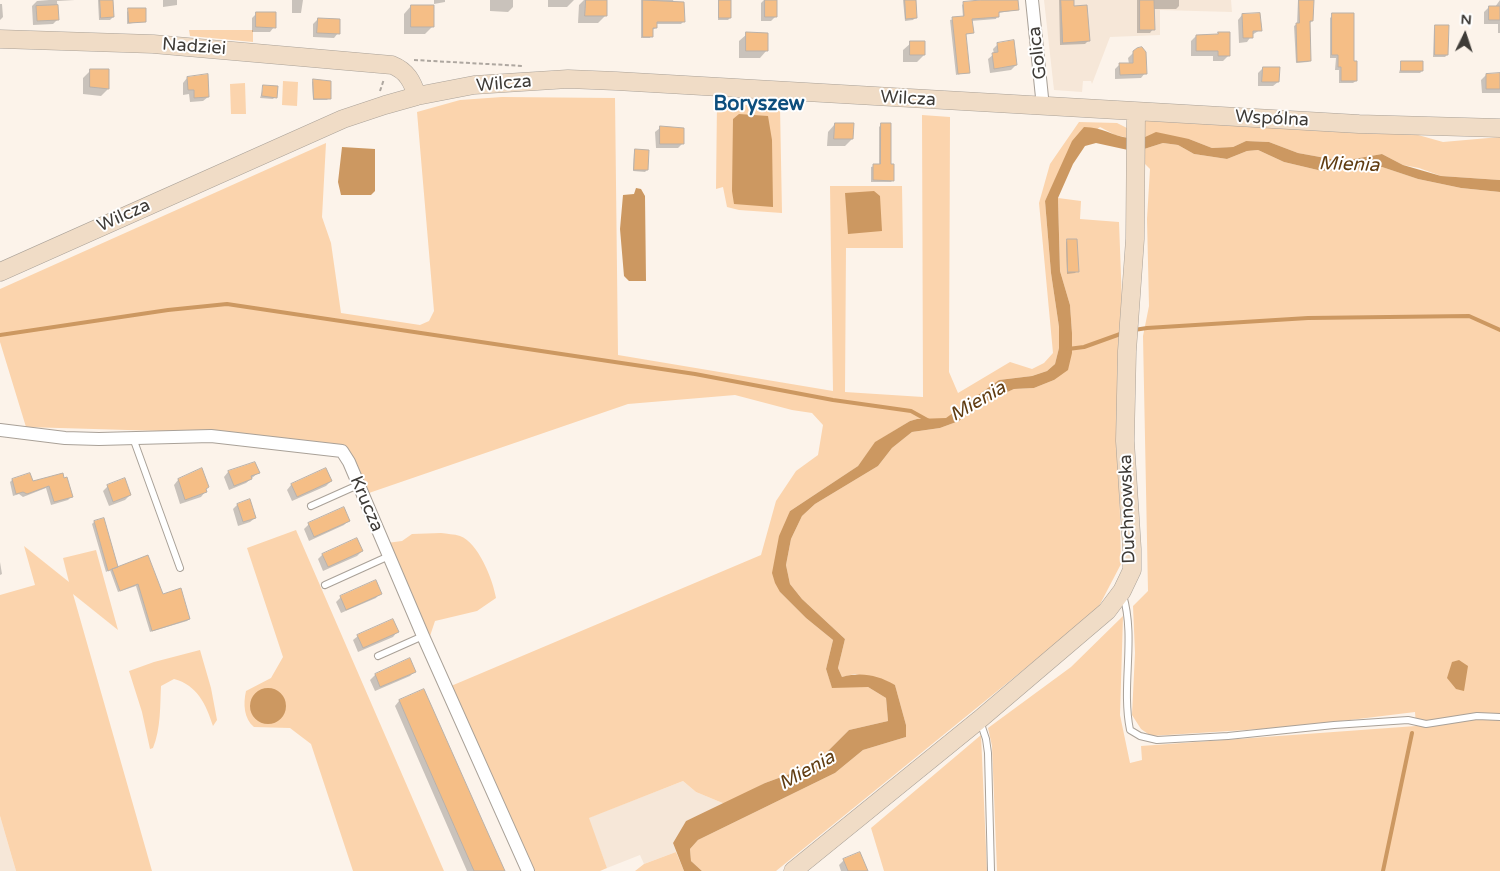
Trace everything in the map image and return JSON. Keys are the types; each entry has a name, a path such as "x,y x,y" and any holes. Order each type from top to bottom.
{"main road":[{"name":"Nadziei","path":"0,39 153,44 387,64 400,68 405,72 417,96"},
{"name":"Wilcza","path":"0,272 343,119 417,96 474,85 568,79 1043,106"},
{"name":"Wspólna","path":"1043,106 1136,112 1213,113 1435,128 1500,128"},
{"name":"Duchnowska","path":"793,871 980,720 1107,611 1122,591 1132,570 1125,441 1128,332 1135,239 1136,112"}],"street":[{"name":"Golica","path":"1032,0 1043,106"},
{"name":"Krucza","path":"0,430 65,438 211,436 337,450 346,455 423,636 528,871"}],"lane":[{"path":"133,438 159,503 180,568"},
{"path":"311,506 358,485"},
{"path":"325,585 389,556"},
{"path":"1122,591 1128,620 1129,655 1126,715 1130,730 1140,736 1157,740 1408,720 1426,724 1477,716 1500,717"},
{"path":"378,656 423,636"},
{"path":"980,720 988,753 992,871"}],"shaded area":[{"path":"1044,0 1231,0 1232,12 1160,10 1160,35 1110,37 1092,84 1091,81 1083,81 1082,92 1054,90"},
{"path":"189,30 253,30 253,42 190,36"},
{"path":"283,81 298,82 297,106 282,105"},
{"path":"245,83 246,114 231,114 230,84"},
{"path":"502,97 615,98 618,355 833,391 830,186 902,186 903,248 846,248 845,392 923,397 922,115 950,117 949,372 958,393 1010,362 1032,369 1044,363 1053,353 1039,203 1050,164 1079,122 1117,123 1129,129 1129,138 1115,135 1100,127 1067,155 1045,201 1051,273 1059,327 1059,348 1055,364 1047,371 1032,376 999,380 946,419 917,419 910,421 876,442 858,466 790,511 780,592 806,618 833,640 826,669 832,687 868,687 886,698 888,721 849,730 814,765 765,783 725,804 696,792 683,781 589,818 607,868 600,871 532,871 451,686 761,555 776,501 796,471 818,455 823,425 812,413 792,410 735,395 628,404 366,494 346,446 195,432 26,427 0,342 0,289 326,143 322,217 331,243 341,313 420,325 429,321 434,311 417,112 460,100"},
{"path":"717,103 780,107 782,213 739,210 727,207 723,187 716,189"},
{"path":"1144,120 1411,133 1443,142 1500,137 1500,180 1441,176 1419,168 1403,165 1382,154 1342,161 1298,153 1269,142 1246,141 1233,147 1212,148 1189,139 1143,138"},
{"path":"1163,143 1178,145 1194,154 1227,159 1247,151 1258,150 1284,162 1322,171 1382,167 1418,179 1461,188 1500,192 1500,871 997,871 992,746 988,728 1071,667 1123,616 1120,715 1130,763 1142,760 1141,746 1416,726 1415,712 1293,727 1151,736 1141,729 1132,715 1135,653 1133,606 1148,591 1143,336 1149,306 1147,219 1150,169 1142,161 1141,150"},
{"path":"1058,198 1081,201 1080,219 1119,222 1122,303 1118,426 1121,564 1097,610 776,871 702,871 691,861 690,849 698,840 835,773 863,750 906,737 906,725 895,685 855,674 842,677 838,668 845,639 802,599 790,584 786,565 791,539 802,516 815,504 878,466 892,448 912,432 940,428 959,421 974,407 992,398 1014,389 1034,388 1054,380 1072,333 1070,305 1060,271"},
{"path":"296,530 444,871 353,871 311,744 290,728 254,727 246,716 246,691 271,678 283,657 247,548"},
{"path":"441,533 460,536 473,546 488,572 496,598 477,611 435,621 430,636 387,543 402,541 412,534"},
{"path":"24,546 69,582 63,558 96,550 118,630 73,594 152,871 16,871 0,816 0,595 35,585"},
{"path":"200,650 211,688 217,720 213,726 200,696 189,686 174,679 161,686 160,717 153,748 150,749 142,712 129,671 154,662"},
{"path":"981,735 987,871 884,871 871,828"},
{"path":"683,781 696,792 725,804 686,821 673,843 676,852 644,864 640,855 607,868 588,818"},
{"path":"0,816 16,871 0,871"},
{"path":"676,852 684,871 635,871 644,864"}],"water":[{"path":"739,114 768,116 772,140 773,207 734,204 732,191 733,119"},
{"name":"Mienia","path":"1084,127 1097,128 1129,138 1128,150 1096,143 1085,146 1073,164 1058,198 1060,271 1070,305 1072,333 1072,353 1068,370 1054,380 1034,388 1014,389 974,407 959,421 940,428 912,432 892,448 878,466 815,504 802,516 791,539 786,565 790,584 802,599 845,639 838,668 842,677 869,675 895,685 906,725 906,737 863,750 835,773 698,840 690,849 691,861 702,871 684,871 673,843 686,821 765,783 814,765 849,730 888,721 886,698 868,687 832,688 826,669 833,640 806,618 780,592 775,583 772,573 779,536 790,511 858,466 875,442 910,421 946,418 999,380 1032,376 1047,371 1055,364 1059,348 1059,327 1051,273 1045,201 1072,141"},
{"name":"Mienia","path":"1156,132 1189,139 1212,148 1233,147 1246,141 1269,142 1298,153 1342,161 1382,154 1403,165 1441,176 1500,180 1500,192 1461,188 1418,179 1382,167 1322,171 1284,162 1258,150 1247,151 1227,159 1194,154 1178,145 1163,143 1141,150 1143,138"},
{"path":"342,147 375,149 375,191 371,195 341,195 338,182"},
{"path":"636,188 641,189 645,196 646,281 629,281 624,276 620,229 623,195 634,194"},
{"path":"874,191 880,196 882,231 848,234 845,193"},
{"path":"1459,660 1468,666 1464,691 1456,689 1447,678 1452,662"},
{"path":"268,688 275,689 281,693 285,699 285,713 281,719 275,723 268,724 261,723 255,719 251,713 250,706 251,699 255,693 261,689"}],"building":[{"path":"100,0 113,0 114,17 101,18"},
{"path":"586,0 607,0 607,16 585,16"},
{"path":"643,0 684,2 685,22 657,22 657,28 653,28 653,37 643,37"},
{"path":"719,0 731,0 731,18 719,18"},
{"path":"765,0 777,0 777,17 765,17"},
{"path":"905,0 916,0 917,18 906,19"},
{"path":"1018,0 1019,10 999,12 999,17 972,19 974,33 966,34 970,73 958,74 952,17 964,16 963,2"},
{"path":"1061,0 1074,0 1074,6 1087,5 1090,41 1063,43"},
{"path":"1140,0 1154,0 1155,30 1140,30"},
{"path":"1299,0 1314,0 1313,21 1310,21 1311,61 1297,62 1296,23 1299,23"},
{"path":"58,5 59,20 37,21 36,6"},
{"path":"411,5 434,5 434,27 411,27"},
{"path":"1489,6 1500,6 1500,20 1489,20"},
{"path":"128,8 146,8 146,22 129,23"},
{"path":"256,12 276,12 276,28 256,27"},
{"path":"1260,13 1262,31 1253,31 1253,38 1243,38 1242,14"},
{"path":"1332,13 1354,13 1354,61 1357,61 1357,81 1341,81 1341,67 1338,67 1338,55 1332,55"},
{"path":"318,18 340,19 340,34 317,33"},
{"path":"1435,25 1449,25 1448,55 1435,55"},
{"path":"746,32 768,33 768,51 746,51"},
{"path":"1218,32 1230,32 1230,56 1218,56 1218,51 1196,51 1196,35 1218,34"},
{"path":"1014,40 1017,65 994,69 992,53 998,52 997,43"},
{"path":"910,41 925,41 925,55 910,55"},
{"path":"1142,47 1146,52 1147,74 1120,75 1119,63 1133,63 1133,51"},
{"path":"1401,61 1423,61 1423,71 1401,71"},
{"path":"1263,67 1280,67 1279,82 1262,82"},
{"path":"90,69 109,69 109,89 90,87"},
{"path":"1500,73 1500,89 1486,89 1486,74"},
{"path":"208,74 209,97 194,98 194,90 188,90 187,77"},
{"path":"313,79 331,81 331,99 314,99"},
{"path":"263,85 278,86 277,98 262,96"},
{"path":"835,123 854,123 853,139 834,139"},
{"path":"881,123 891,123 891,164 894,164 894,181 873,180 873,164 880,164"},
{"path":"660,126 684,128 684,144 660,144"},
{"path":"635,149 649,150 648,170 634,170"},
{"path":"1067,239 1077,239 1079,272 1068,272"},
{"path":"255,462 260,473 251,476 252,479 234,486 228,471"},
{"path":"202,468 209,487 206,489 207,492 185,500 178,479"},
{"path":"326,468 332,481 297,497 291,484"},
{"path":"30,473 33,481 63,473 64,478 67,477 73,497 54,502 49,486 27,494 23,492 16,494 12,479"},
{"path":"125,478 131,495 113,502 107,485"},
{"path":"250,499 256,518 243,522 237,504"},
{"path":"344,507 350,521 314,537 308,523"},
{"path":"104,518 118,567 148,555 163,594 181,588 190,619 152,631 138,584 120,591 112,569 108,571 94,521"},
{"path":"357,538 363,551 328,567 322,554"},
{"path":"376,580 382,594 346,610 340,596"},
{"path":"393,619 399,632 363,648 357,635"},
{"path":"410,658 416,672 380,687 375,674"},
{"path":"424,689 505,871 474,871 399,700"},
{"path":"860,852 868,871 848,871 843,859"}],"waterway":[{"path":"0,335 168,310 227,304 695,374 833,400 911,411 929,421"},
{"path":"1134,330 1308,318 1469,316 1500,330"},
{"path":"1068,349 1084,347 1123,333"},
{"path":"1383,871 1412,733"}],"district":[{"name":"Boryszew","path":"759,105"}]}
